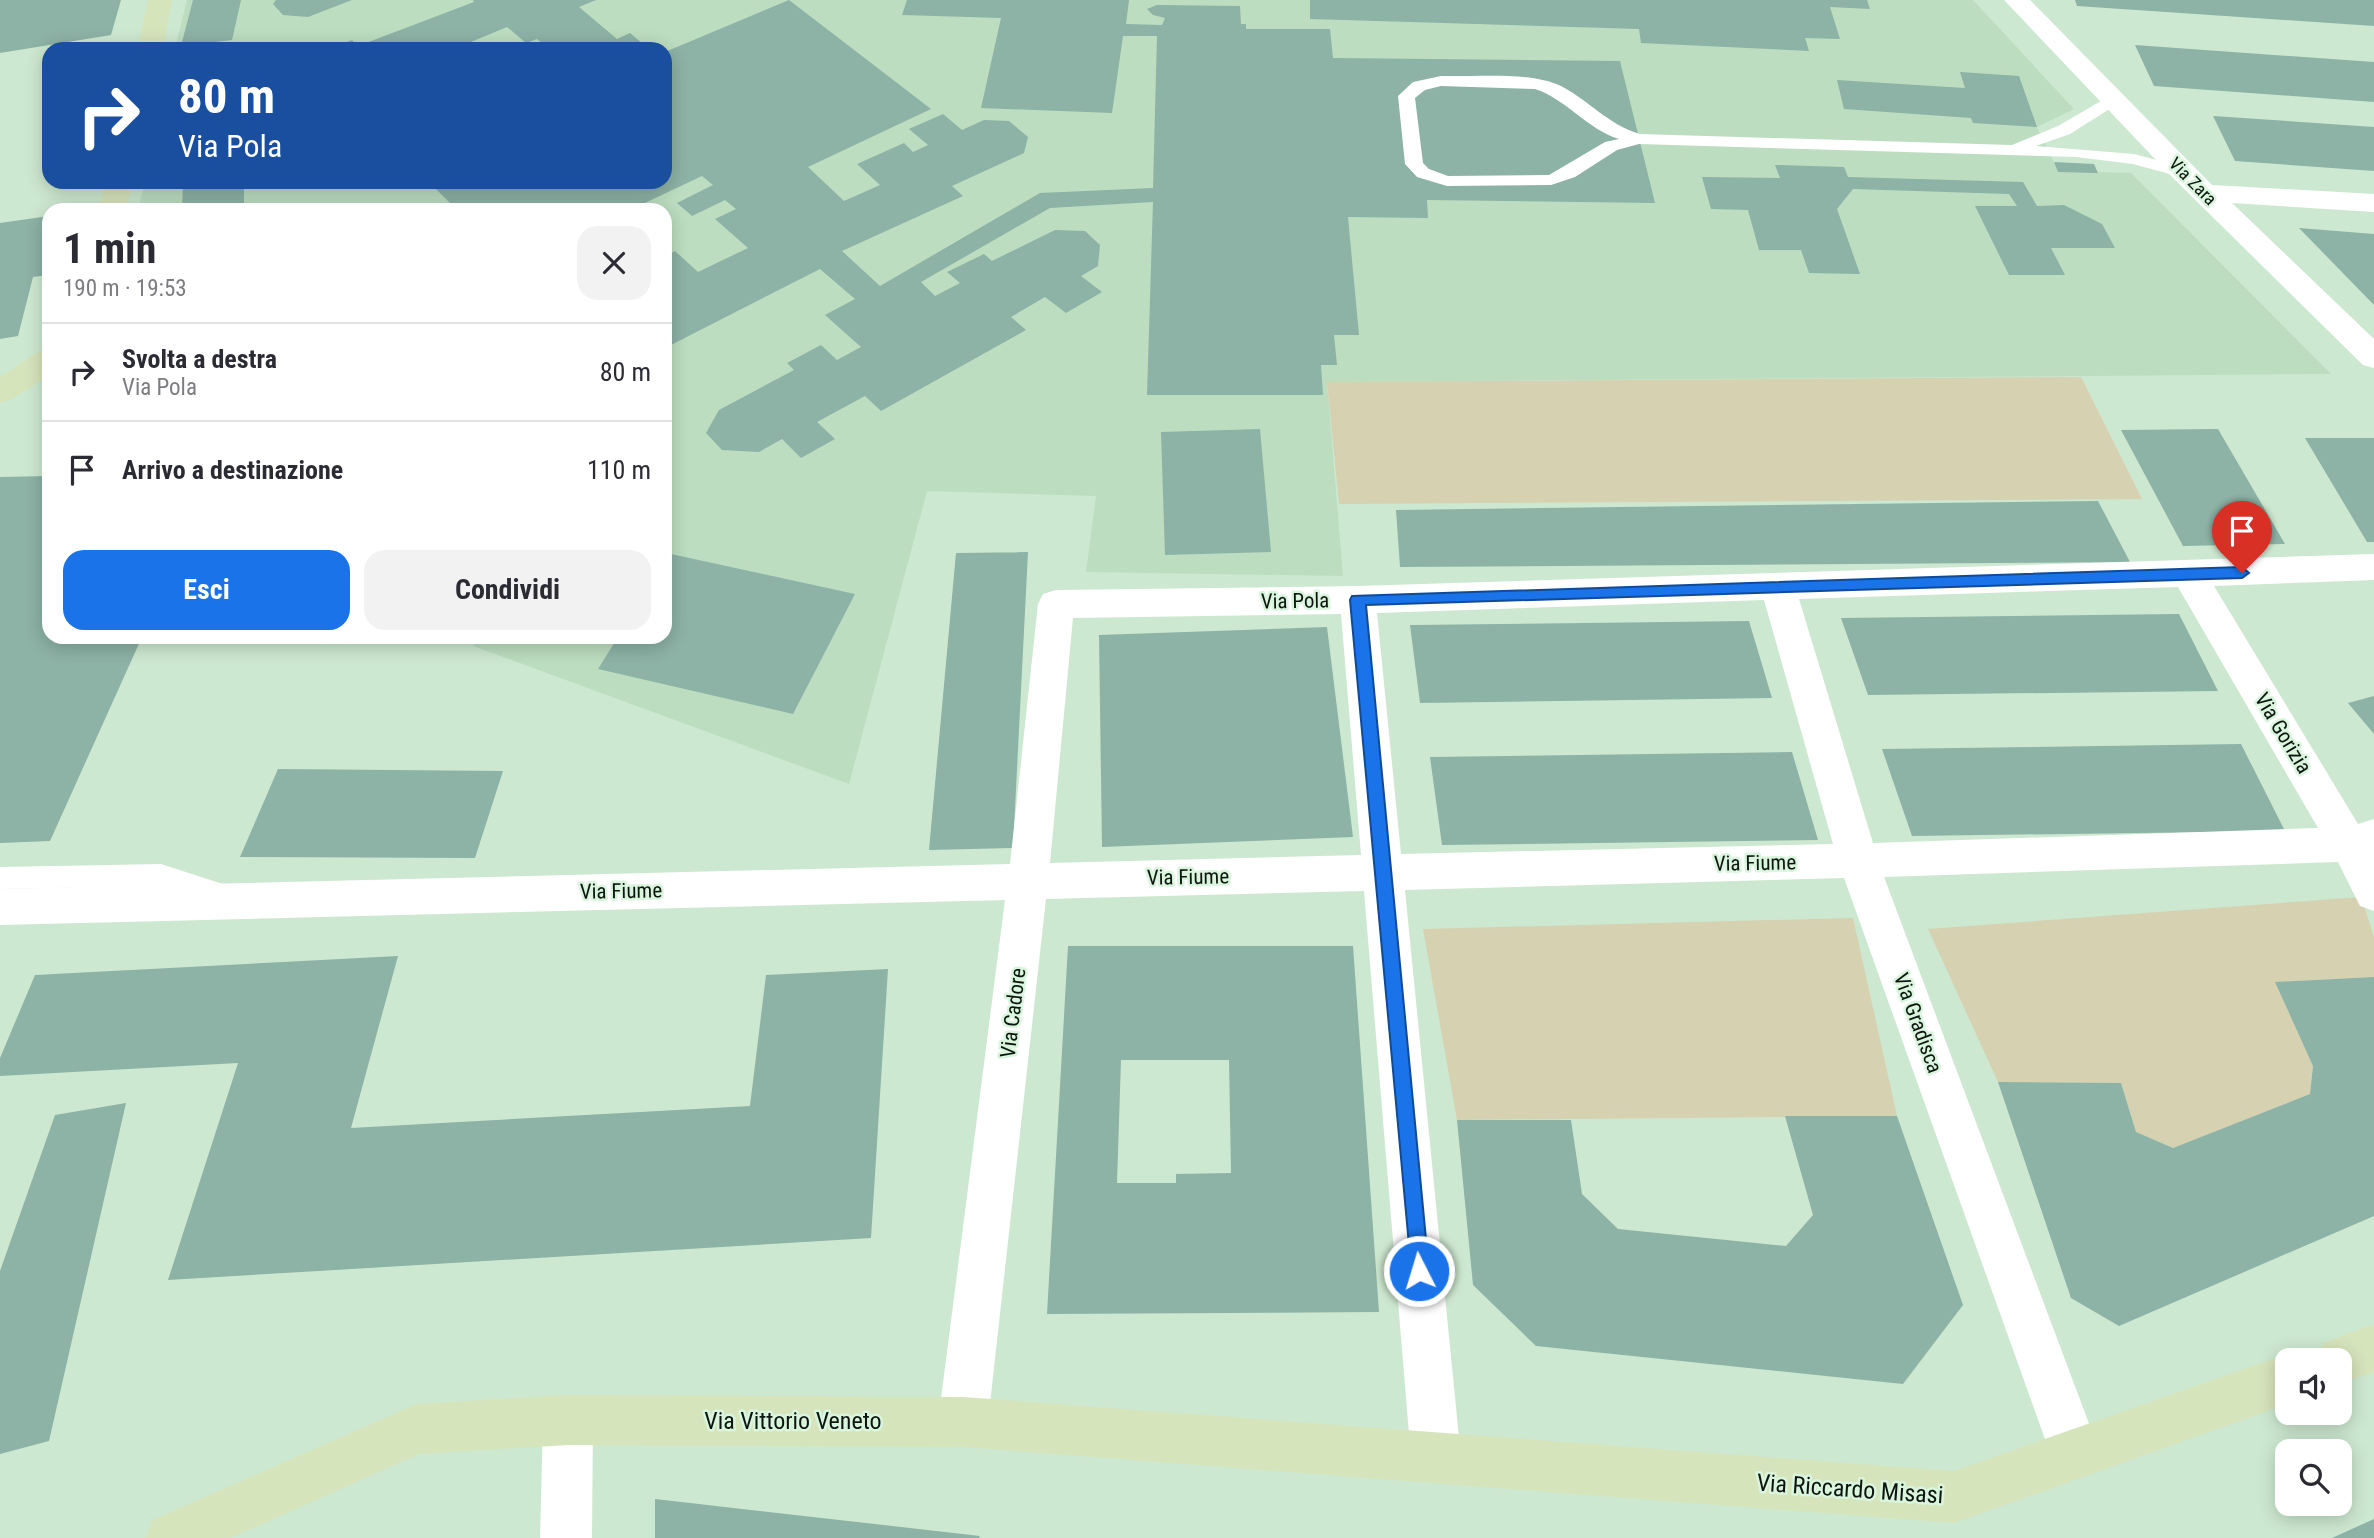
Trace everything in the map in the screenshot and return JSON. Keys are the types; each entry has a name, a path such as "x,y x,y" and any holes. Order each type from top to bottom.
{"main road":[{"path":"151,42 160,0"},
{"path":"0,392 42,365"},
{"path":"2352,1356 2374,1348"},
{"name":"Via Riccardo Misasi","path":"1436,1458 1954,1497 2275,1383"},
{"name":"Via Vittorio Veneto","path":"171,1538 417,1429 568,1420 963,1422 1436,1458"}],"street":[{"name":"Via Zara","path":"2016,0 2184,173 2374,357"},
{"path":"2206,193 2374,203"},
{"name":"Via Pola","path":"1056,604 1358,600 2374,567"},
{"name":"Via Gorizia","path":"2189,575 2361,840 2374,893"},
{"name":"Via Gradisca","path":"1778,587 1858,861 2075,1453"},
{"path":"1358,600 1436,1458"},
{"name":"Via Cadore","path":"963,1422 1028,881 1056,604"},
{"name":"Via Fiume","path":"0,907 1858,861 2361,840"},
{"path":"566,1538 568,1420"}],"lane":[{"path":"1639,139 1612,131 1555,90 1536,84 1441,81 1419,86 1406,96 1414,164 1423,173 1447,181 1551,180 1569,173 1611,146 1639,139 2076,152 2134,159 2184,173"},
{"path":"2007,150 2064,130 2113,99"},
{"path":"0,878 161,875 240,901"}],"shaded area":[{"path":"187,0 1973,0 2074,109 2037,127 2058,171 2131,173 2331,374 1327,382 1343,576 1086,572 1096,496 927,491 849,784 473,646 672,644 672,203 140,203 143,189 672,189 672,42 177,42"},
{"path":"2081,377 2142,499 1339,504 1327,382"},
{"path":"2361,897 2374,937 2374,977 2275,982 2313,1066 2310,1094 2173,1148 2136,1132 2121,1083 1998,1082 1928,929"},
{"path":"1853,918 1897,1116 1457,1120 1423,929"}],"building":[{"path":"0,0 121,0 111,35 68,42 42,42 42,46 0,53"},
{"path":"193,0 241,0 232,40 182,42"},
{"path":"276,0 352,0 308,17 283,15 273,4"},
{"path":"473,0 596,0 579,7 617,39 630,33 641,42 541,42 537,39 525,42 507,27 471,42 369,42 474,2"},
{"path":"789,0 931,109 808,167 844,201 880,185 857,164 904,143 913,152 928,145 909,129 943,114 962,130 984,120 1009,121 1028,137 1024,153 952,186 963,196 842,251 880,286 1040,193 1153,188 1157,36 1123,36 1112,113 981,108 1001,18 902,15 907,0 1129,0 1126,24 1162,25 1165,18 1153,15 1147,9 1157,5 1240,6 1241,24 1246,24 1246,29 1330,29 1333,58 1620,61 1655,203 1427,200 1428,218 1348,217 1359,335 1334,335 1337,365 1321,365 1323,395 1147,395 1153,202 1050,208 921,282 935,296 960,283 947,272 984,254 992,261 1055,230 1085,231 1100,245 1098,266 1081,276 1102,292 1066,313 1045,297 1011,317 1026,330 881,411 865,396 817,422 835,439 801,458 782,439 759,452 722,450 706,433 719,410 794,370 787,363 821,345 837,360 861,347 825,315 855,299 820,269 672,344 672,252 675,251 698,272 748,248 715,219 736,209 725,200 692,216 677,203 713,185 702,176 645,203 450,203 436,189 672,189 672,49"},
{"path":"1310,0 1867,0 1870,9 1830,7 1840,39 1805,38 1809,51 1641,43 1639,29 1310,19"},
{"path":"2075,0 2374,0 2374,26 2077,6"},
{"path":"2135,45 2374,62 2374,102 2154,86"},
{"path":"1960,72 2019,76 2037,127 1973,123 1971,118 1844,109 1837,80 1965,88"},
{"path":"2213,116 2374,127 2374,171 2235,161"},
{"path":"2054,162 2094,164 2098,173 2058,172"},
{"path":"1775,165 1844,167 1848,177 2023,182 2037,206 2064,205 2102,224 2115,248 2051,248 2065,275 2009,275 1975,206 2017,206 2009,194 1853,189 1837,209 1860,274 1809,273 1801,250 1759,250 1748,210 1711,209 1702,177 1780,178"},
{"path":"183,189 244,189 244,203 182,203"},
{"path":"42,217 42,276 33,277 18,336 0,339 0,223"},
{"path":"2299,228 2374,234 2374,305"},
{"path":"1260,429 1271,552 1165,555 1161,432"},
{"path":"2218,429 2285,544 2183,546 2121,430"},
{"path":"2305,438 2374,438 2374,542 2367,542"},
{"path":"42,476 42,644 139,644 50,841 0,843 0,477"},
{"path":"2098,501 2130,562 1400,567 1396,510"},
{"path":"1028,552 1013,848 929,850 956,553"},
{"path":"672,554 855,594 793,714 598,669 614,644 672,644"},
{"path":"2179,614 2218,691 1868,695 1841,618"},
{"path":"1749,621 1772,698 1420,703 1410,625"},
{"path":"1327,627 1353,837 1102,847 1099,635"},
{"path":"2374,696 2374,734 2348,703"},
{"path":"2241,744 2285,831 1912,836 1882,749"},
{"path":"1792,752 1818,840 1442,845 1430,757"},
{"path":"278,769 503,771 475,858 240,857"},
{"path":"1068,946 1353,946 1379,1312 1047,1314","holes":["1121,1060 1229,1060 1231,1173 1176,1174 1176,1183 1117,1183"]},
{"path":"398,956 351,1128 750,1106 766,975 888,969 871,1238 168,1280 238,1063 0,1076 0,1058 35,975"},
{"path":"2374,977 2374,1216 2119,1326 2071,1298 1998,1082 2121,1083 2136,1132 2173,1148 2310,1094 2313,1066 2275,982"},
{"path":"126,1103 49,1441 0,1454 0,1271 55,1115"},
{"path":"1785,1116 1897,1116 1963,1305 1903,1384 1536,1346 1473,1285 1457,1120 1571,1120 1582,1194 1618,1229 1786,1246 1813,1215"},
{"path":"655,1499 980,1536 655,1538"},
{"path":"2374,1519 2374,1538 2332,1538"}],"route":[{"path":"1419,1271 1358,600 2242,573"}]}
